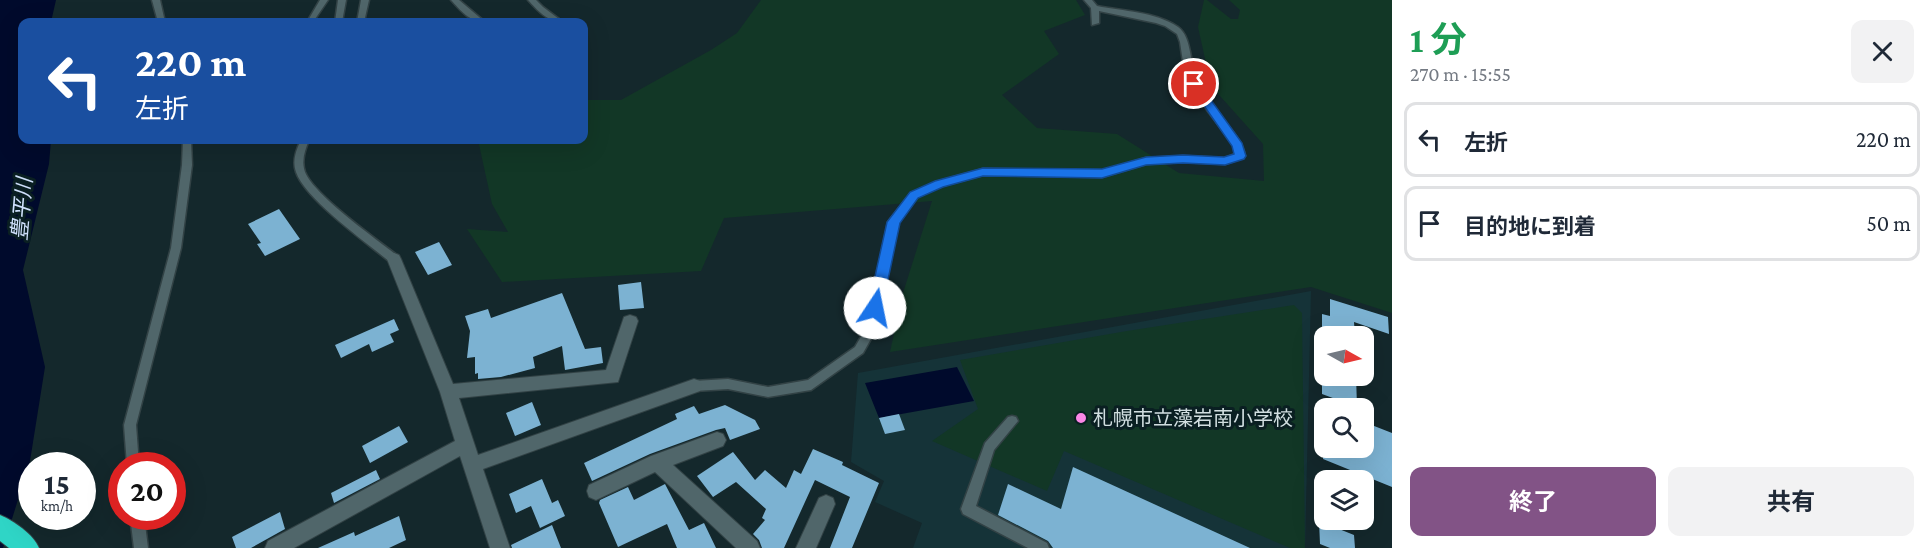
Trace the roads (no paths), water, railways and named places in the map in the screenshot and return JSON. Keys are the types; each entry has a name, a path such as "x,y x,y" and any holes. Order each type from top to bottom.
{"highway":[{"path":"0,526 27,548"}],"street":[{"path":"394,260 448,392 500,548"},
{"path":"448,392 612,377 630,321"},
{"path":"472,465 694,386"},
{"path":"596,491 657,462 717,440"},
{"path":"275,548 466,444"},
{"path":"657,462 750,548"},
{"path":"806,548 826,504"}],"lane":[{"path":"156,0 161,18"},
{"path":"313,18 324,0"},
{"path":"340,18 342,0"},
{"path":"361,18 365,0"},
{"path":"455,0 474,18"},
{"path":"532,0 553,18"},
{"path":"694,386 728,384 768,392 811,385 859,350 871,328 893,222 914,195 939,184 983,172 1102,174 1146,161 1183,159 1225,161 1240,156 1238,145 1194,84 1186,62 1184,39 1177,30 1162,23 1092,4 1095,22"},
{"path":"132,452 130,425 176,248 187,165 187,144"},
{"path":"303,144 300,151 301,174 317,192 394,260"},
{"path":"1012,421 989,447 968,509 1042,548"},
{"path":"139,530 141,548"}],"water":[{"name":"豊平川","path":"0,0 56,0 52,18 18,18 18,144 51,144 49,164 23,270 45,367 31,452 18,452 18,500 3,548 0,548"},
{"path":"957,367 974,401 879,418 865,383"}],"place":[{"name":"札幌市立藻岩南小学校","path":"1081,418"}]}
